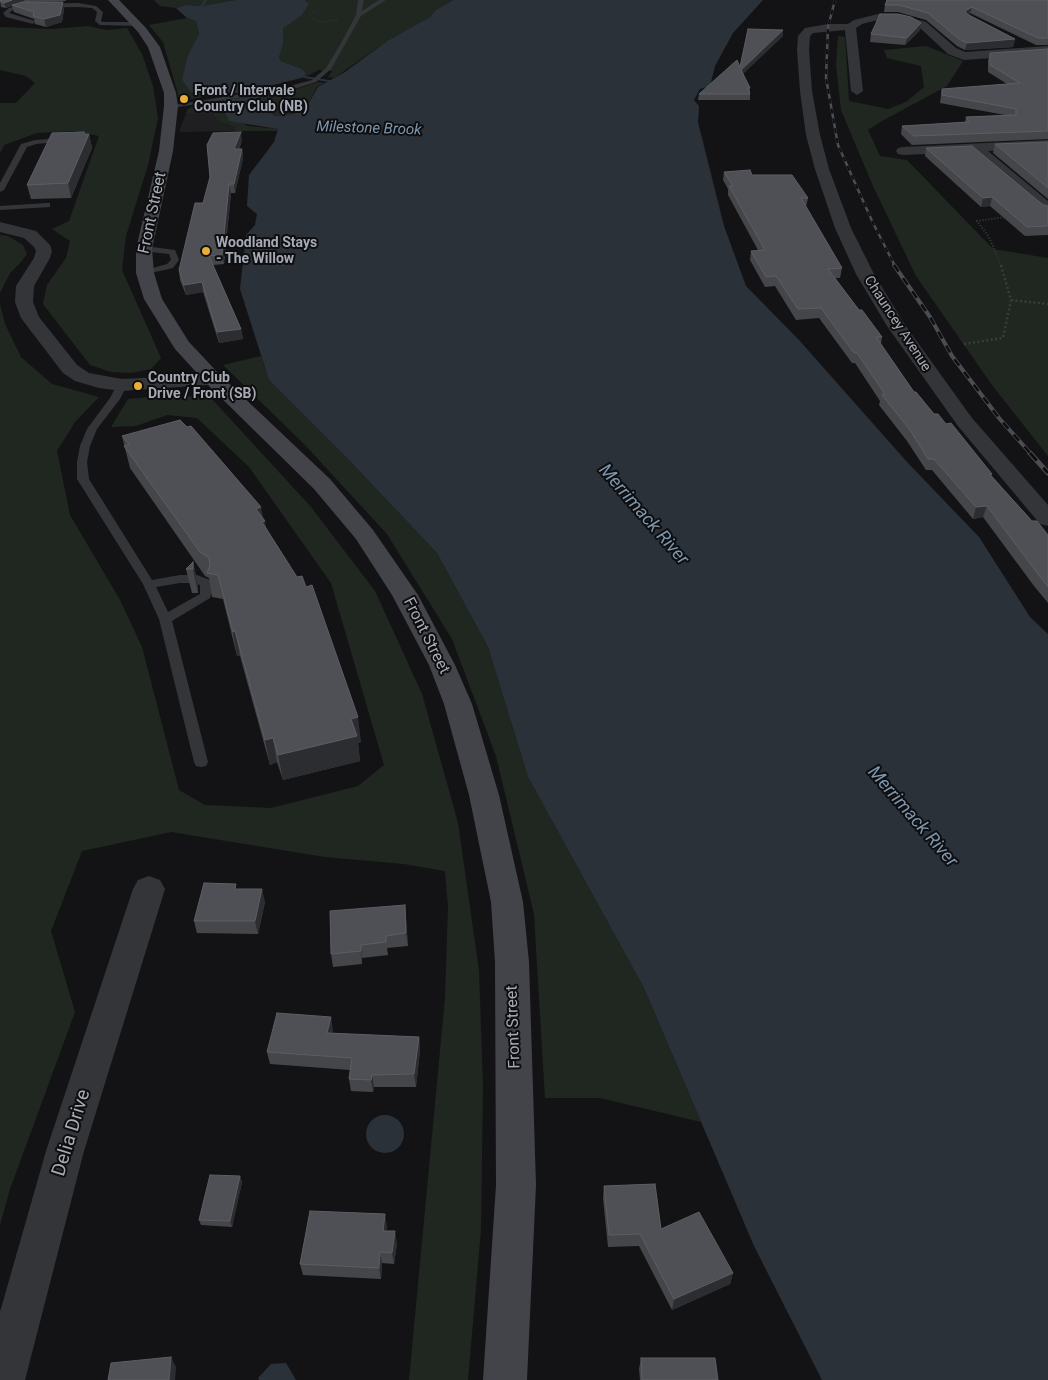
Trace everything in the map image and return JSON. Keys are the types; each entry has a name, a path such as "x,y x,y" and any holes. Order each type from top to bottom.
{"main road":[{"name":"Front Street","path":"113,0 137,24 154,47 170,93 171,106 162,170 144,248 145,273 159,310 182,345 214,380 322,484 366,535 405,595 442,665 461,713 484,795 507,902 512,962 516,1186 504,1380"}],"street":[{"path":"857,91 850,27 858,22 878,17 908,14 952,51 964,56 1048,50"},
{"name":"Chauncey Avenue","path":"850,27 828,27 809,30 804,36 806,91 813,135 822,169 843,228 874,291 912,349 965,422 1048,519"},
{"path":"1011,39 1048,58"},
{"path":"903,151 1048,144"},
{"path":"975,148 1048,209"},
{"path":"0,227 30,234 42,245 44,251 42,258 30,277 23,295 30,318 70,370 82,377 98,382 122,385 214,380"},
{"name":"Delia Drive","path":"3,1380 65,1151 150,889"}],"lane":[{"path":"171,106 306,85 317,79 343,45 359,15 361,0"},
{"path":"359,15 383,0"},
{"path":"33,22 6,13 11,9 25,6 78,5 94,7 100,12 98,21 102,24 137,24"},
{"path":"0,190 24,146 35,142 72,140"},
{"path":"0,208 47,205"},
{"path":"144,248 172,252 175,260 170,266 145,273"},
{"path":"122,385 115,399 92,429 85,446 82,462 83,478 149,584 165,619 202,762"},
{"path":"149,584 180,579 197,579 206,583 208,589 206,595 165,619"}],"path":[{"path":"318,10 310,15 314,20 321,21 359,15"},
{"path":"964,344 1002,338 1011,300 1001,266 989,237 977,221 1012,216"},
{"path":"1011,300 1048,304"}],"shaded area":[{"path":"154,0 236,0 201,6 186,5 176,8 160,6"},
{"path":"305,0 453,0 436,10 430,17 387,41 334,78 328,77 332,71 319,70 305,77 305,72 302,69 281,61 279,57 283,45 283,28 307,2"},
{"path":"187,18 196,21 199,35 188,55 191,92 209,96 180,101 163,42 149,25"},
{"path":"87,26 107,30 127,28 142,54 153,86 158,118 148,165 126,236 122,270 161,358 151,369 131,373 111,372 90,365 43,304 47,285 66,258 70,241 52,229 69,221 99,136 74,131 37,133 4,145 0,153 0,103 16,103 35,83 26,76 0,70 0,27 53,29"},
{"path":"838,36 845,37 849,101 888,109 906,102 924,87 921,66 887,58 884,50 926,46 963,61 947,86 868,130 880,156 907,160 993,249 1048,258 1048,456 992,385 916,276 873,186 841,110 836,65"},
{"path":"318,82 325,83 317,87 304,111 292,114 275,116 267,111 266,101 256,96 287,92"},
{"path":"224,100 225,113 248,126 278,129 277,131 234,131 235,127 219,122 213,114 186,113 188,109 196,105"},
{"path":"186,113 213,114 219,122 236,127 234,131 179,132"},
{"path":"0,235 8,236 23,245 27,254 10,273 0,293"},
{"path":"0,304 5,324 21,357 52,384 99,397 75,422 57,451 70,515 120,600 142,647 179,790 205,805 271,808 358,786 384,765 331,583 249,467 197,418 167,415 136,426 111,427 128,399 173,395 211,398 311,507 375,591 422,694 458,823 479,971 483,1087 481,1229 468,1380 409,1380 445,998 448,907 445,871 404,864 325,857 171,832 82,851 51,931 75,1012 10,1189 0,1225"},
{"path":"261,356 269,380 347,458 437,553 488,647 528,777 644,988 701,1122 600,1098 545,1098 534,914 496,756 452,639 387,534 305,445 223,365"}],"water":[{"path":"236,0 305,0 309,4 301,16 283,28 283,45 279,57 281,61 302,69 305,72 305,77 246,92 209,96 191,92 182,80 188,55 199,34 196,21 187,18 176,8 186,5 201,6"},
{"name":"Merrimack River","path":"453,0 763,0 733,33 715,66 710,86 700,89 694,100 699,106 698,122 724,226 746,286 799,340 907,462 979,537 1030,617 1048,634 1048,1380 822,1380 754,1246 644,988 528,777 488,647 437,553 347,458 269,380 240,289 246,235 255,225 257,214 247,206 249,175 274,142 278,129 229,121 225,113 224,100 256,96 266,101 267,111 275,116 304,111 318,87 345,72 387,41 430,17 436,10"},
{"path":"385,1115 392,1116 398,1121 403,1127 403,1141 398,1147 392,1152 385,1153 378,1152 372,1147 367,1141 366,1134 367,1127 372,1121 378,1116"},
{"path":"286,1363 296,1380 259,1380 258,1378 271,1364"}],"building":[{"path":"0,0 12,0 4,3"},
{"path":"887,0 1048,0 1048,38 1038,38 972,7 965,11 967,14 1015,39 967,43 959,39 928,13 899,5 885,5"},
{"path":"23,2 63,2 60,15 44,19 33,16 34,12 12,5"},
{"path":"880,14 898,14 911,17 921,23 907,38 871,34"},
{"path":"748,29 783,30 741,70 750,88 747,88 750,94 699,94 737,60 740,67"},
{"path":"1048,49 1048,131 914,136 902,126 969,122 966,117 1016,115 1016,109 942,95 942,89 1020,83 990,65 990,53"},
{"path":"84,132 84,134 89,134 68,183 27,185 52,133"},
{"path":"241,132 234,149 242,149 234,184 229,184 222,255 209,256 241,329 217,332 202,282 184,285 179,270 195,203 203,203 210,177 207,145 213,133"},
{"path":"1048,142 1048,188 995,144"},
{"path":"972,146 1043,205 1048,206 1048,226 1027,227 992,197 983,198 926,148"},
{"path":"750,170 752,175 792,175 808,198 801,198 842,268 828,269 882,337 876,337 914,392 934,414 938,414 946,424 951,423 992,474 990,475 1032,521 1037,521 1048,535 1048,587 987,506 976,507 934,459 928,459 910,430 882,395 885,394 857,353 854,353 821,308 798,309 776,276 766,277 751,251 765,250 729,186 733,186 724,172"},
{"path":"180,420 187,427 191,426 261,507 256,509 265,521 262,522 297,577 302,576 306,587 312,585 358,717 351,719 357,736 278,755 273,738 265,740 218,575 207,573 210,565 209,558 200,552 124,446 129,444 122,436"},
{"path":"193,562 193,569 186,569"},
{"path":"204,883 236,884 235,889 262,889 255,921 194,921"},
{"path":"405,905 406,933 386,936 386,942 361,945 361,951 331,954 330,911"},
{"path":"277,1013 331,1017 327,1033 419,1037 414,1074 372,1075 371,1080 349,1079 352,1058 267,1052"},
{"path":"210,1175 240,1176 230,1221 199,1220"},
{"path":"655,1184 661,1229 699,1212 733,1273 674,1299 640,1234 609,1235 604,1186"},
{"path":"310,1211 385,1214 383,1231 395,1231 392,1253 380,1252 379,1268 300,1264"},
{"path":"171,1357 169,1380 108,1380 111,1363"},
{"path":"641,1358 715,1358 718,1380 642,1380"}],"waterway":[{"name":"Milestone Brook","path":"206,0 201,6 211,8"},
{"path":"305,77 329,81"}],"railway":[{"path":"835,0 828,27 826,78 838,145 873,223 895,266"},
{"path":"894,265 930,317 952,356 999,418 1031,454"},
{"path":"1030,453 1048,473"}],"place":[{"name":"Front / Intervale Country Club (NB)","path":"184,99"},
{"name":"Woodland Stays - The Willow","path":"206,251"},
{"name":"Country Club Drive / Front (SB)","path":"138,386"}]}
